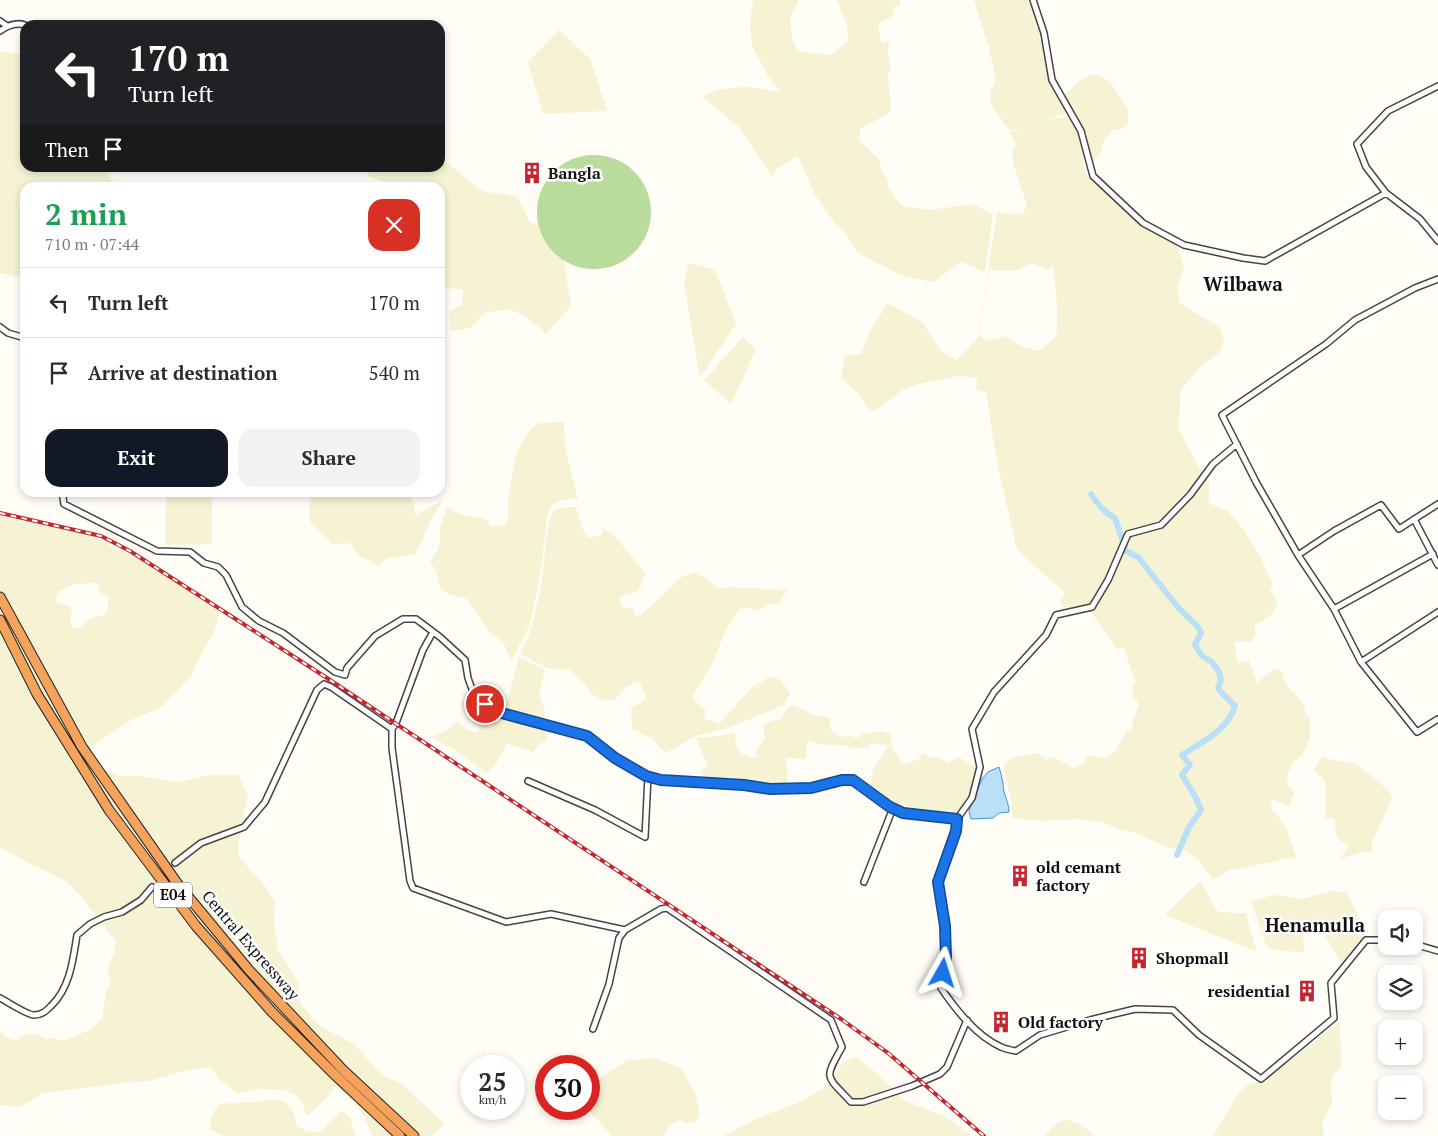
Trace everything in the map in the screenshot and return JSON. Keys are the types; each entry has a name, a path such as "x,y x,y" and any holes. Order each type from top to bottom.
{"highway":[{"name":"Central Expressway","path":"0,597 82,747 177,883 249,970 340,1073 400,1136"},
{"name":"Central Expressway","path":"0,620 37,694 108,810 196,926 272,1012 414,1136"}],"street":[{"path":"1033,0 1044,33 1052,80 1081,131 1091,172 1143,223 1184,245 1265,261 1386,193"},
{"path":"0,20 7,26"},
{"path":"0,31 7,26 20,23"},
{"path":"1438,86 1388,111 1357,144 1366,167 1386,193 1420,220 1438,241"},
{"path":"1438,279 1415,288 1355,320 1326,344 1222,415 1256,482 1298,555 1334,609 1361,662 1418,732 1438,719"},
{"path":"0,327 8,333 20,337"},
{"path":"1237,444 1213,464 1190,495 1161,525 1128,534 1108,580 1092,607 1056,615 1046,635 994,692 972,729 980,767 972,798 957,819 956,831 938,882 945,926 946,958 941,988 953,1006 979,1032 1000,1047 1016,1051 1040,1035 1099,1018 1135,1009 1173,1010 1199,1035 1261,1079 1334,1018 1331,983 1366,940 1378,940"},
{"path":"63,497 64,504 157,551 190,552 204,563 218,568 226,575 242,607 259,621 283,633 335,672 345,675 347,668 375,636 403,619 416,619 465,660 473,692 485,704 498,712 587,736 615,758 648,776 661,780 744,785 770,789 811,788 842,780 853,780 903,813 957,819"},
{"path":"1298,555 1334,531 1381,505 1398,529 1438,504"},
{"path":"1414,519 1438,565"},
{"path":"1334,609 1433,554"},
{"path":"1361,662 1438,612"},
{"path":"433,632 423,650 396,723 392,729 392,748 410,881 413,888 506,922 551,914 625,930"},
{"path":"175,862 201,843 244,827 265,802 317,690 324,684 392,729"},
{"path":"528,781 595,810 645,837 648,776"},
{"path":"864,882 893,808"},
{"path":"0,998 33,1015 42,1014 58,999 65,987 72,965 77,935 90,924 104,917 122,912 141,900 152,887"},
{"path":"593,1029 609,984 619,938 625,930 661,909 667,908 831,1020 842,1047 829,1070 829,1078 851,1102 863,1102 912,1086 940,1074 947,1067 967,1020"},
{"path":"1423,947 1438,951"}],"shaded area":[{"path":"753,0 799,0 791,15 790,22 793,41 798,51 831,55 848,41 847,26 837,0 900,0 900,6 894,7 892,18 880,22 878,29 882,43 889,42 888,54 891,66 888,75 891,112 860,129 860,141 880,161 881,169 887,179 888,188 902,206 930,210 972,204 993,214 985,272 961,262 933,282 902,276 858,253 815,195 798,156 777,168 773,178 739,127 702,97 717,90 743,87 760,88 782,93 769,78 752,46 750,24"},
{"path":"974,0 1028,0 1040,27 1048,78 1067,113 1043,121 1069,116 1081,138 1084,169 1087,176 1106,187 1129,216 1177,245 1184,268 1177,289 1180,303 1219,327 1224,340 1221,351 1199,368 1180,391 1179,429 1197,464 1209,482 1209,500 1211,504 1227,510 1244,530 1261,558 1273,585 1270,591 1277,600 1276,608 1270,616 1255,625 1255,634 1251,642 1235,641 1237,663 1249,661 1257,683 1273,669 1278,668 1283,673 1284,682 1301,701 1305,708 1305,714 1310,719 1310,738 1302,756 1293,762 1288,775 1287,785 1295,791 1291,800 1291,806 1270,799 1272,809 1287,830 1296,858 1281,859 1230,870 1213,880 1199,860 1181,848 1173,849 1136,833 1102,822 1080,819 1041,821 1012,818 1012,804 1003,767 1007,761 1015,757 1037,753 1047,760 1054,757 1073,768 1082,765 1088,755 1106,758 1116,750 1126,732 1132,728 1139,705 1133,695 1132,688 1135,682 1124,648 1117,649 1092,613 1063,607 1060,601 1065,593 1017,550 997,462 986,393 976,390 977,378 958,376 925,382 904,389 879,408 870,412 859,394 841,378 845,355 860,355 870,331 888,303 922,322 941,351 957,360 978,338 997,212 1022,215 1027,206 1014,166 1012,152 1016,145 1010,132 1031,125 1010,131 991,105 990,92 995,83 995,75 989,48","holes":["1032,263 1047,270 1053,266 1057,305 1057,332 1054,339 1039,351 1022,347 1006,336 988,341 979,335 989,270 1018,270"]},
{"path":"559,30 591,60 607,111 543,114 528,62"},
{"path":"0,51 20,54 20,172 107,172 113,182 20,182 20,277 0,273"},
{"path":"1091,75 1099,75 1110,82 1128,109 1128,124 1120,130 1114,129 1104,141 1101,152 1093,161 1086,134 1065,94 1081,80"},
{"path":"445,161 482,191 518,197 530,223 550,224 569,252 564,262 571,306 546,334 527,317 509,309 484,313 471,328 452,331 449,312 462,304 463,289 445,288 445,182 386,182 369,177 368,172 445,172"},
{"path":"688,263 715,270 736,324 700,378 684,283"},
{"path":"743,337 756,349 731,404 704,380"},
{"path":"564,422 565,447 578,500 559,501 548,511 539,582 529,627 511,661 503,642 489,631 467,599 441,590 435,569 430,562 438,550 440,528 447,506 459,514 482,518 488,521 491,527 506,525 508,497 517,451 530,430 540,423"},
{"path":"166,497 213,497 212,544 166,545"},
{"path":"310,497 411,497 415,507 415,515 443,500 431,520 415,555 389,558 382,561 379,567 359,555 349,543 332,544 311,523 309,513"},
{"path":"576,507 582,528 588,538 602,535 603,528 616,537 645,573 643,582 637,592 620,597 622,607 633,608 635,616 641,615 683,576 696,572 718,588 787,590 779,603 769,605 758,611 747,608 739,609 725,632 712,664 692,698 706,711 704,718 719,724 751,688 771,676 781,680 790,693 784,705 729,728 696,736 666,753 651,738 632,729 631,709 646,699 638,681 628,686 615,699 604,701 592,694 582,681 567,668 558,670 545,667 520,654 530,632 540,593 548,527 552,512 559,508"},
{"path":"0,516 89,535 140,560 219,611 216,628 192,675 162,707 131,720 89,748 104,770 120,776 139,776 180,782 208,775 238,775 248,795 239,838 238,856 263,883 275,902 274,924 278,950 298,981 300,1003 320,1026 354,1044 382,1075 401,1083 445,1124 432,1136 372,1136 364,1116 351,1099 336,1086 324,1101 307,1116 303,1105 296,1095 283,1090 258,1089 237,1093 218,1078 211,1067 188,1070 149,1081 43,1093 20,1107 0,1105 0,1031 5,1037 17,1041 26,1034 37,1034 46,1039 54,1038 63,1041 89,1030 102,1019 106,993 111,982 107,970 115,950 115,940 79,894 66,881 0,847","holes":["98,583 101,595 109,597 106,614 92,618 78,629 72,628 70,619 72,609 67,605 57,603 56,598 59,591 75,584"]},
{"path":"519,657 545,670 539,695 544,708 547,742 540,743 533,752 507,744 497,762 487,773 453,749 431,737 447,730 458,721 464,728 474,732 478,731 486,711 506,715 506,704"},
{"path":"794,705 814,716 823,716 830,719 830,728 834,733 843,738 846,735 857,738 862,734 882,731 890,733 892,748 905,764 921,758 921,755 925,754 929,757 940,758 949,763 958,757 975,766 979,772 966,804 953,818 901,808 871,787 873,769 889,745 871,743 868,748 854,748 843,745 822,745 808,740 805,759 786,758 788,786 702,783 703,776 700,770 708,767 696,738 727,735 732,732 736,735 735,746 739,752 752,758 757,756 756,752 765,737 763,725 781,719 789,707"},
{"path":"1322,756 1331,760 1354,763 1377,780 1393,796 1372,843 1372,852 1359,853 1340,859 1349,846 1336,835 1334,819 1325,818 1326,783 1314,769"},
{"path":"1200,881 1218,912 1246,913 1257,952 1165,915"},
{"path":"1331,891 1346,892 1354,907 1365,937 1343,966 1326,937 1323,927 1302,928 1305,953 1270,949 1266,945 1251,902 1278,895 1302,899"},
{"path":"1340,1022 1341,1066 1333,1076 1330,1087 1333,1101 1322,1122 1324,1136 1213,1136 1239,1092 1251,1083 1262,1082"},
{"path":"856,1057 879,1075 905,1101 946,1117 972,1136 723,1136 760,1117 798,1103 824,1088 843,1063"},
{"path":"656,1058 682,1069 695,1094 700,1114 697,1121 687,1123 680,1120 669,1126 664,1136 612,1136 598,1120 600,1120 600,1079 628,1060"},
{"path":"277,1100 287,1103 293,1111 297,1125 308,1132 321,1131 341,1111 349,1116 356,1136 224,1136 210,1129 211,1116 219,1104"},
{"path":"1065,1119 1081,1125 1096,1136 1045,1136 1053,1126"}],"green space":[{"path":"594,155 616,159 635,171 647,190 651,212 647,234 635,253 616,265 594,269 572,265 553,253 541,234 537,212 541,190 553,171 572,159"}],"water":[{"path":"999,767 1009,812 999,813 993,818 971,819 969,811 982,779 988,772"}],"waterway":[{"path":"1091,494 1101,508 1115,518 1126,551 1138,557 1177,606 1198,627 1201,633 1195,645 1202,656 1212,662 1219,672 1221,680 1218,688 1235,706 1227,722 1221,728 1182,755 1190,765 1182,775 1201,810 1189,827 1177,855"}],"tunnel":[{"path":"152,887 175,863"}],"railway":[{"path":"0,513 101,536 130,551 327,678 841,1019 888,1053 984,1136"}],"place":[{"name":"Bangla","path":"532,173"},
{"name":"old cemant factory","path":"1020,876"},
{"name":"Shopmall","path":"1139,958"},
{"name":"residential","path":"1307,991"},
{"name":"Old factory","path":"1001,1022"}],"district":[{"name":"Wilbawa","path":"1243,284"},
{"name":"Henamulla","path":"1315,925"}],"route":[{"path":"485,704 498,712 587,736 615,758 646,776 661,780 744,785 770,789 811,788 842,780 853,780 890,807 903,813 957,819 956,831 938,882 945,926 946,958 943,973"}]}
